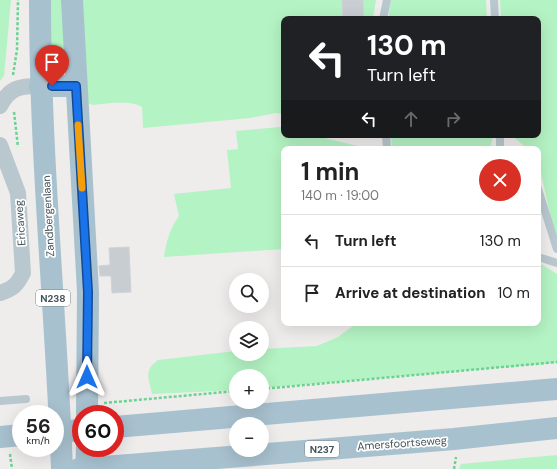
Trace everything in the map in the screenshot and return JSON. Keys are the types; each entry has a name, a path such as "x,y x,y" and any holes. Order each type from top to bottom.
{"main road":[{"name":"Zandbergenlaan","path":"40,0 40,86 66,431"},
{"path":"72,0 88,292 87,405"},
{"path":"40,86 76,86"},
{"path":"124,426 557,389"},
{"name":"Amersfoortseweg","path":"84,464 454,439 557,428"},
{"name":"N238","path":"62,469 66,431"},
{"path":"0,437 12,436"}],"street":[{"path":"0,106 4,98 12,90 26,86 40,86"},
{"name":"Ericaweg","path":"0,145 18,192 23,273 18,282 6,291 0,293"}],"lane":[{"path":"384,16 387,0"},
{"path":"494,0 495,16"},
{"path":"541,198 557,249"},
{"path":"541,258 557,263"},
{"path":"0,401 26,399"}],"path":[{"path":"18,0 17,50 12,90 19,154"},
{"path":"269,388 557,362"},
{"path":"120,405 229,392"},
{"path":"454,469 456,457"}],"green space":[{"path":"0,0 11,0 4,76 0,81"},
{"path":"50,0 66,0 65,50 59,53 49,52"},
{"path":"81,0 376,0 373,16 281,16 281,114 143,128 142,107 131,103 93,105 88,103"},
{"path":"391,0 486,0 487,16 388,16"},
{"path":"500,0 557,0 557,238 553,228 541,173 541,146 524,146 515,138 541,138 541,16 501,16"},
{"path":"280,127 281,138 324,138 358,146 281,146 281,249 164,257 169,235 179,216 174,194 231,188 227,150 238,149 236,131"},
{"path":"391,138 492,138 491,146 392,146"},
{"path":"541,264 557,274 557,363 269,387 269,369 229,369 229,390 152,394 148,375 150,368 158,360 229,352 229,361 269,361 269,349 317,346 338,337 353,326 541,326"},
{"path":"557,455 557,469 459,469 461,464"}],"building":[{"path":"342,0 363,0 364,16 343,16"},
{"path":"129,247 131,292 112,293 111,276 100,276 99,266 110,265 109,248"}],"slow traffic":[{"path":"78,125 82,188"}],"route":[{"path":"52,86 76,86 88,292 87,377"}]}
